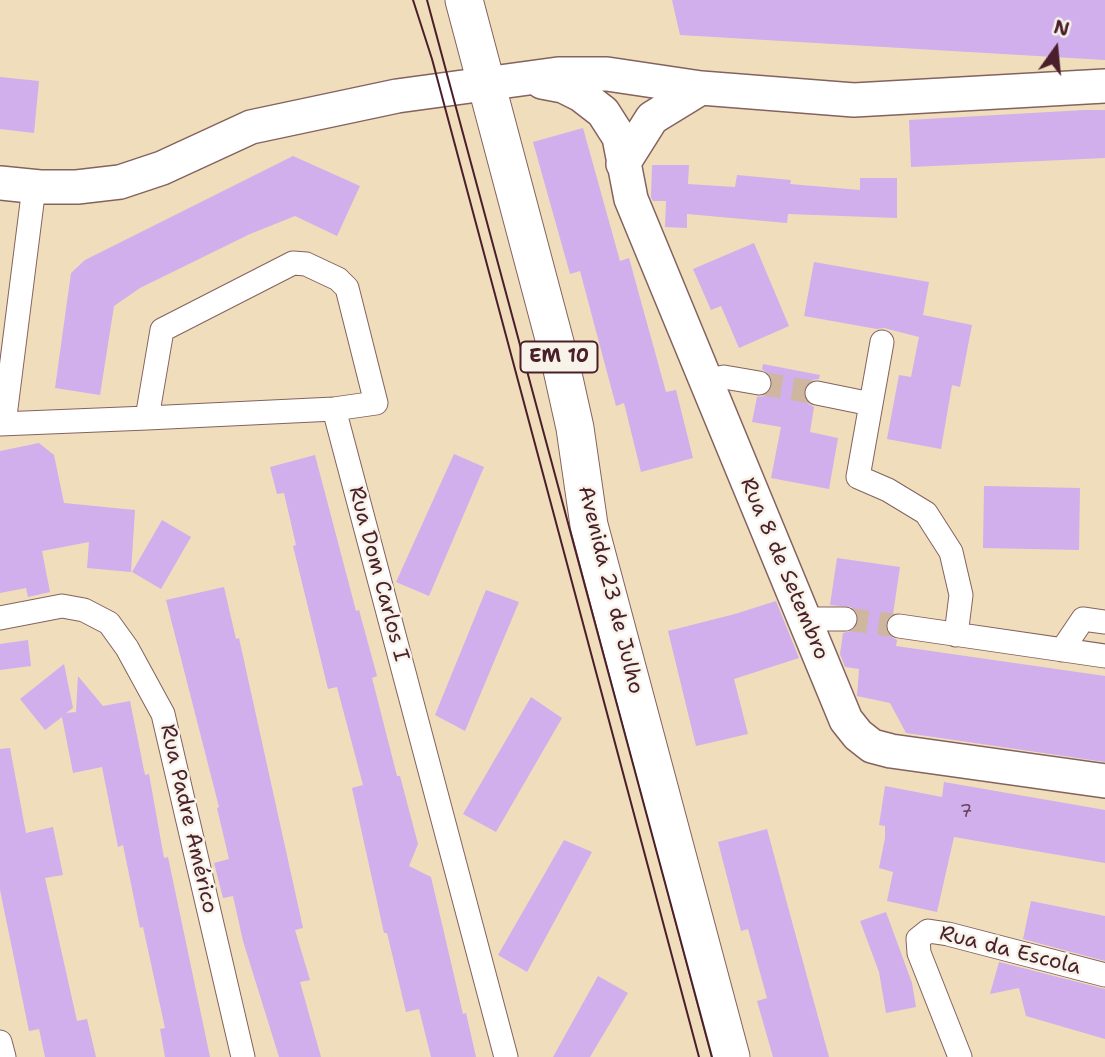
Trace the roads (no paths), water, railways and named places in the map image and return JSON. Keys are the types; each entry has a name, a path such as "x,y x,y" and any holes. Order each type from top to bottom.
{"main road":[{"name":"Avenida 23 de Julho","path":"464,0 504,81 575,428 589,525 732,1057"}],"street":[{"path":"0,183 34,187 77,187 120,182 162,168 251,127 397,96 558,74 607,74 701,88 854,100 1105,86"},
{"name":"Rua 8 de Setembro","path":"504,81 563,86 581,95 603,112 619,137 631,199 846,720 858,735 873,746 891,751 1105,781"},
{"path":"624,164 652,118 701,88"},
{"path":"34,187 2,424 147,418 334,409 376,403 347,288 338,279 297,262 162,330 147,418"},
{"path":"882,342 858,477 888,490 926,513 951,552 961,595 956,635"},
{"path":"705,381 724,377 759,383"},
{"path":"817,393 871,404"},
{"name":"Rua Dom Carlos I","path":"334,409 506,1057"},
{"name":"Rua Padre Américo","path":"0,618 62,606 84,610 109,622 128,648 163,714 243,1057"},
{"path":"805,619 845,619"},
{"path":"1062,650 1083,619 1105,622"},
{"path":"899,626 1105,656"},
{"name":"Rua da Escola","path":"960,1057 919,953 918,939 928,931 1105,975"},
{"path":"0,1042 4,1057"}],"tunnel":[{"path":"759,383 817,393"},
{"path":"845,619 899,626"}],"tram line":[{"path":"413,0 432,59 699,1057"},
{"path":"427,0 712,1057"}]}
